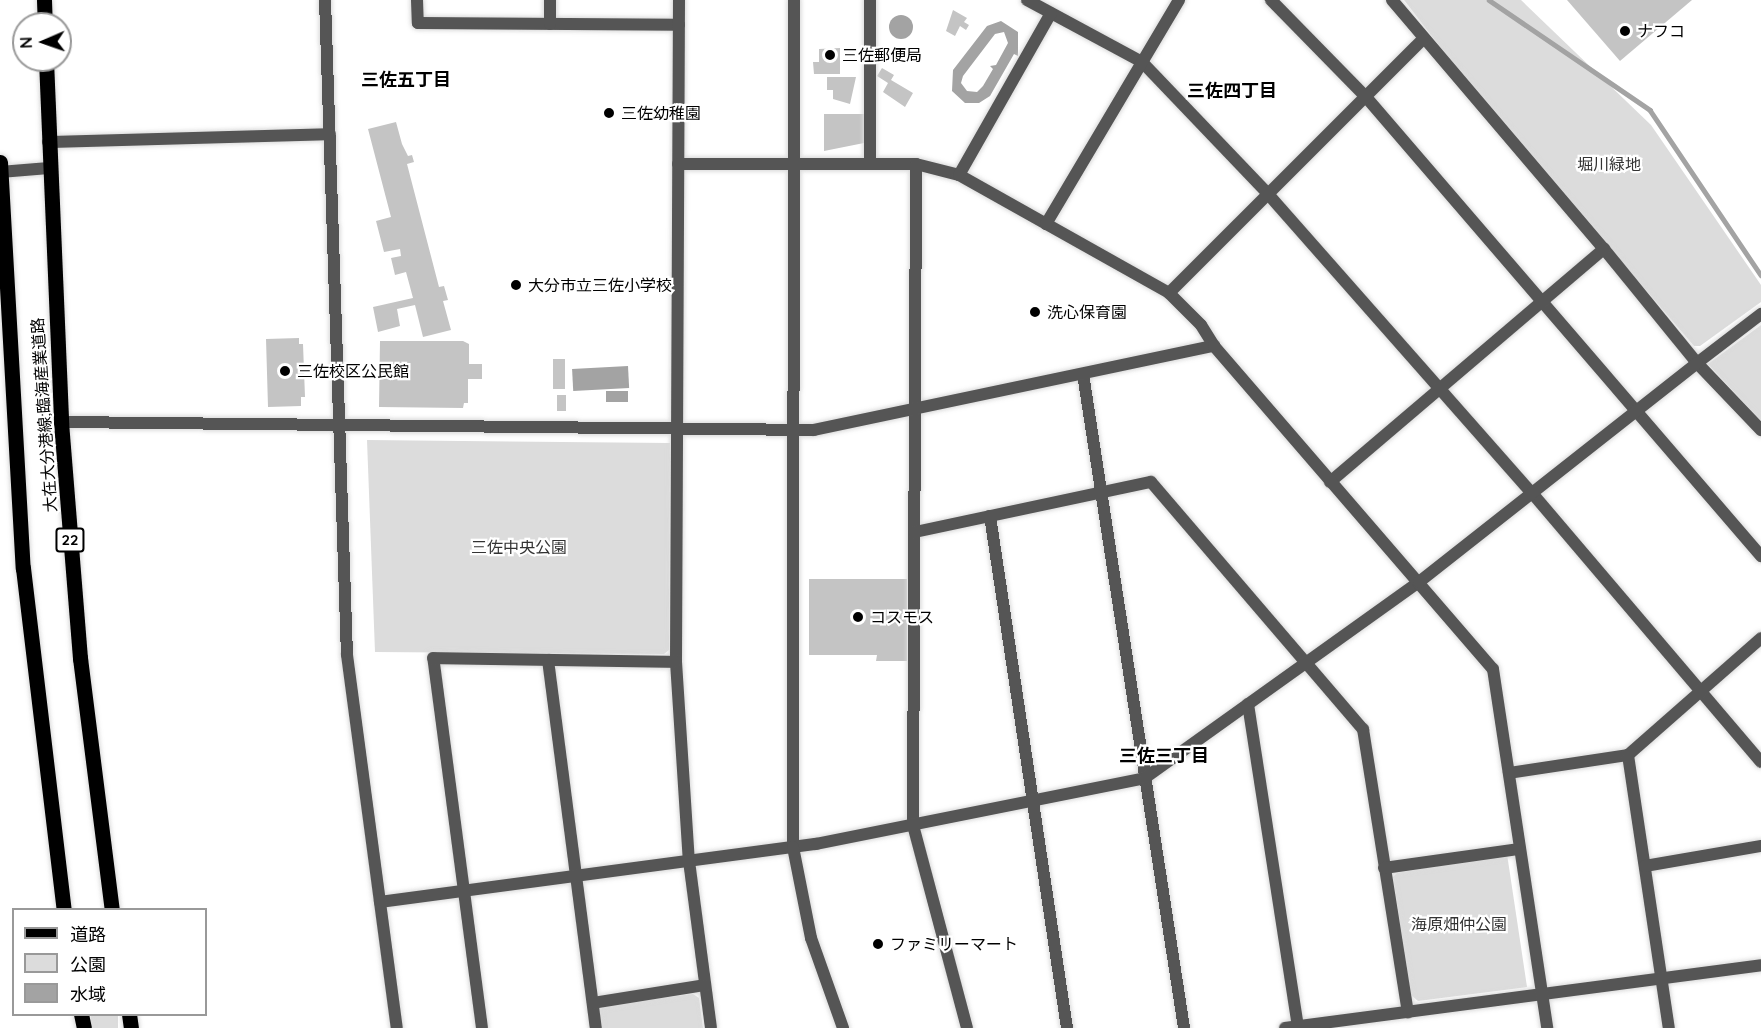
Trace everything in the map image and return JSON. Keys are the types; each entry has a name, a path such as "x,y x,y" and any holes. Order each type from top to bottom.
{"main road":[{"name":"大在大分港線;臨海産業道路","path":"46,72 61,422 80,658 112,908"},
{"name":"大在大分港線;臨海産業道路","path":"0,162 23,568 64,908"}],"street":[{"path":"326,0 347,655 397,1028"},
{"path":"417,0 418,23 679,25"},
{"path":"550,0 550,24"},
{"path":"679,0 676,662 689,861 711,1028"},
{"path":"794,0 793,847 811,938 843,1028"},
{"path":"870,0 870,164"},
{"path":"1027,0 1142,62 1268,194 1438,390 1532,493 1761,762"},
{"path":"1046,224 1179,0"},
{"path":"1271,0 1366,97 1761,556"},
{"path":"1392,0 1605,249 1697,363 1761,430"},
{"path":"959,175 1051,13"},
{"path":"1169,293 1423,39"},
{"path":"48,142 330,134"},
{"path":"678,164 916,164 959,175 1169,293 1201,325 1214,346 1493,669 1547,1028"},
{"path":"916,164 913,825 967,1028"},
{"path":"0,172 49,168"},
{"path":"1330,482 1605,249"},
{"path":"380,902 793,847 1033,802 1145,778 1419,582 1761,314"},
{"path":"61,422 814,430 1214,346"},
{"path":"1083,374 1184,1028"},
{"path":"915,532 1150,482 1363,729 1408,1012"},
{"path":"990,516 1067,1028"},
{"path":"1509,773 1628,755 1761,638"},
{"path":"482,1028 433,658 676,662"},
{"path":"548,660 596,1028"},
{"path":"1248,704 1293,1027 1761,965"},
{"path":"1628,755 1669,1028"},
{"path":"1645,866 1761,846"},
{"path":"1384,868 1520,849"},
{"path":"593,1003 705,985"}],"green space":[{"name":"堀川緑地","path":"1404,0 1521,0 1651,125 1761,285 1761,302 1700,346 1694,346 1468,83"},
{"path":"1761,325 1761,421 1708,364"},
{"name":"三佐中央公園","path":"367,440 670,443 669,650 664,654 375,652"},
{"name":"海原畑仲公園","path":"1507,854 1527,987 1418,1001 1411,995 1393,877 1397,873"},
{"path":"693,994 699,998 703,1028 602,1028 599,1011 605,1005"},
{"path":"91,1016 118,1016 118,1028 91,1028"}],"water":[{"path":"901,15 910,18 913,27 910,36 901,39 892,36 889,27 892,18"},
{"path":"1001,21 1018,32 1018,56 1014,54 990,96 979,103 965,103 952,91 953,70 987,26","holes":["1004,32 1008,43 996,65 990,66 993,69 983,86 977,92 967,91 961,83 963,76 995,34"]},
{"path":"628,366 629,388 573,391 572,369"},
{"path":"606,391 628,391 628,402 606,402"}],"building":[{"name":"ナフコ","path":"1567,0 1692,0 1620,61"},
{"path":"953,10 967,18 964,22 969,25 966,30 960,26 955,36 946,31"},
{"name":"三佐郵便局","path":"840,48 840,74 814,74 813,62 819,62 819,49"},
{"path":"882,68 894,75 891,80 913,93 905,107 883,92 888,83 877,76"},
{"path":"827,77 856,77 850,104 833,99 833,90 827,90"},
{"path":"824,114 864,114 864,143 824,151"},
{"path":"396,122 402,144 408,156 412,155 414,162 407,164 439,287 444,286 448,300 443,301 451,330 423,337 415,305 397,309 400,326 378,332 373,307 413,298 406,272 395,275 391,258 401,256 400,249 384,252 376,221 391,217 368,129"},
{"name":"三佐校区公民館","path":"299,338 299,344 303,344 305,397 301,397 301,406 268,407 266,339"},
{"path":"380,341 463,341 469,344 469,364 482,364 482,379 468,379 468,403 464,403 463,408 379,407"},
{"path":"553,359 565,359 565,389 553,389"},
{"path":"557,395 566,395 566,411 557,411"},
{"name":"コスモス","path":"809,579 907,579 907,661 876,661 877,655 809,655"}],"waterway":[{"path":"1489,0 1650,110 1761,275"}],"place":[{"name":"ナフコ","path":"1625,31"},
{"name":"三佐郵便局","path":"830,55"},
{"name":"三佐幼稚園","path":"609,113"},
{"name":"大分市立三佐小学校","path":"516,285"},
{"name":"洗心保育園","path":"1035,312"},
{"name":"三佐校区公民館","path":"285,371"},
{"name":"コスモス","path":"858,617"},
{"name":"ファミリーマート","path":"878,944"}],"district":[{"name":"三佐五丁目","path":"406,80"},
{"name":"三佐四丁目","path":"1232,91"},
{"name":"三佐三丁目","path":"1164,756"}]}
